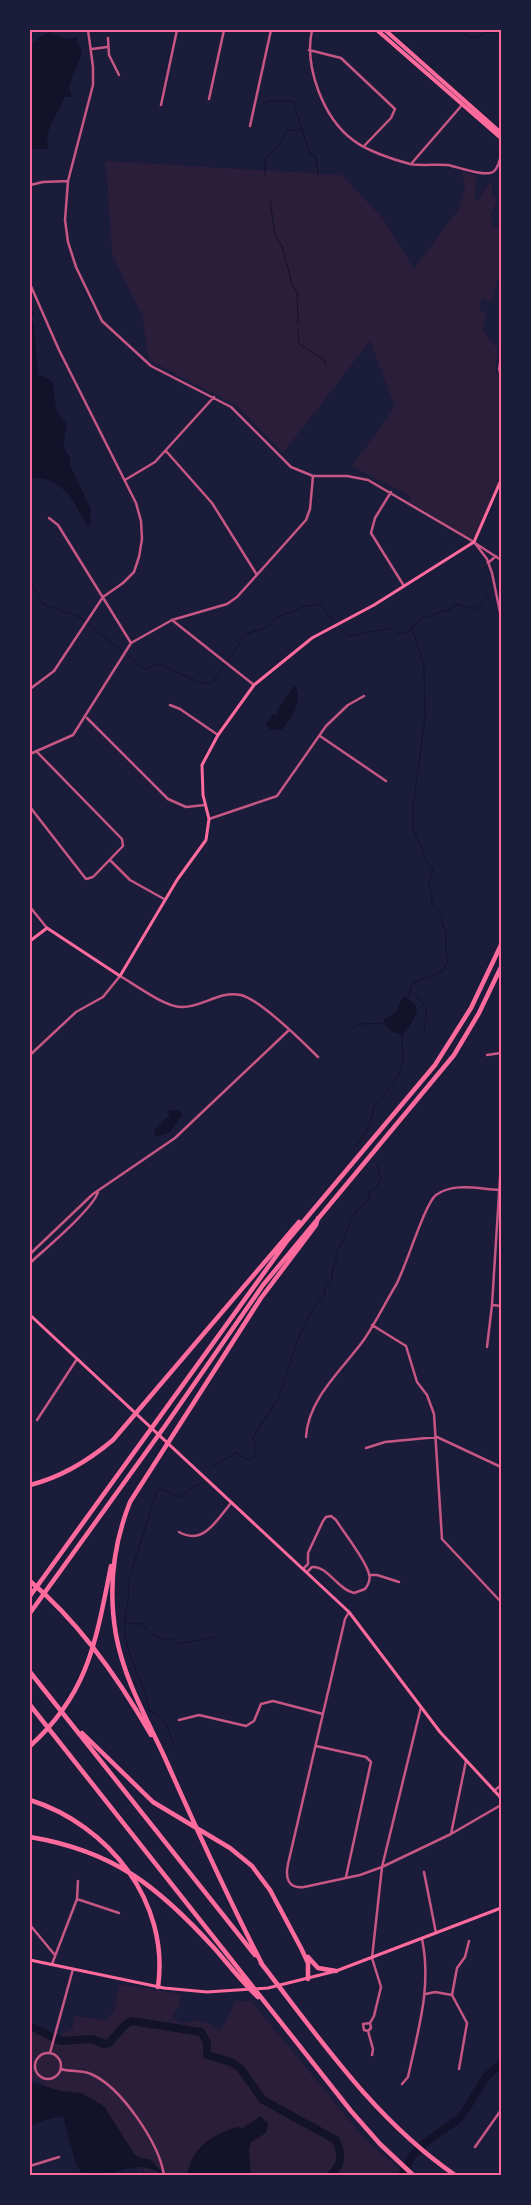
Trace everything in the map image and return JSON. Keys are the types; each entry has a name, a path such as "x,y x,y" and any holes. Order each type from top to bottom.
{"highway":[{"path":"30,1596 261,1275 306,1217 435,1065 471,1008 501,945"},
{"path":"30,1613 166,1426 263,1285 454,1055 479,1013 501,968"},
{"path":"30,1485 82,1464 113,1440 296,1225 306,1217"},
{"path":"30,1746 55,1720 81,1682 96,1642 117,1538 130,1502 261,1298 316,1225 318,1218"},
{"path":"117,1538 112,1588 120,1653 133,1688 226,1893 263,1965"},
{"path":"30,1581 57,1607 104,1662 142,1719 173,1776"},
{"path":"30,1672 51,1696 367,2097 408,2139 455,2175"},
{"path":"30,1704 237,1971"},
{"path":"74,1726 102,1750 147,1798 183,1822 236,1852 257,1872 301,1948 308,1963 308,1979"},
{"path":"30,1800 60,1812 86,1827 109,1848 130,1873 143,1896 154,1926 157,1948 158,1987"},
{"path":"30,1837 71,1846 105,1859 150,1885 181,1912 270,2008 360,2122 413,2175"},
{"path":"301,1948 315,1966 336,1971"}],"main road":[{"path":"377,30 501,138"},
{"path":"385,30 501,133"},
{"path":"399,50 403,46"},
{"path":"428,75 431,71"},
{"path":"30,941 47,928 120,976 164,899 206,840 209,819 201,770 208,751 254,685 312,638 374,606 474,542 501,480"},
{"path":"30,1315 349,1612 421,1706 466,1761 501,1798"},
{"path":"30,1960 158,1987 207,1992 268,1988 336,1971 501,1908"}],"street":[{"path":"88,30 93,85 68,181 65,213 68,242 80,276 102,321 151,366 214,397 236,411 291,467 313,476 356,476 391,492 501,560"},
{"path":"161,105 177,30"},
{"path":"209,100 224,30"},
{"path":"250,126 271,30"},
{"path":"312,30 309,50 319,88 328,111 349,137 365,146 411,164 449,165 487,174 496,170 501,156"},
{"path":"108,38 107,47 119,75"},
{"path":"91,49 107,47"},
{"path":"309,50 337,56 392,104 395,112 365,146"},
{"path":"411,164 466,102"},
{"path":"30,185 43,182 68,181"},
{"path":"30,284 58,348 136,503 141,521 142,539 139,557 130,576 103,597 54,672 30,689"},
{"path":"501,358 499,369 501,376"},
{"path":"125,480 144,470 166,451 214,397"},
{"path":"166,451 212,503 257,575"},
{"path":"30,754 70,738 86,717 131,643 172,620 227,604 237,597 306,520 310,509 313,476"},
{"path":"391,492 375,518 372,533 404,586"},
{"path":"49,518 58,525 131,643"},
{"path":"474,542 488,563 501,617"},
{"path":"488,563 496,556"},
{"path":"172,620 254,685"},
{"path":"209,819 268,801 277,796 326,726 348,705 364,696"},
{"path":"170,705 180,709 218,735"},
{"path":"86,717 168,799 186,807 206,805"},
{"path":"320,736 386,781"},
{"path":"30,807 84,877 89,879 93,877 124,846 122,839 36,751"},
{"path":"110,860 130,880 164,899"},
{"path":"30,907 47,928"},
{"path":"30,1055 76,1012 103,997 120,976 178,1007 186,1007 225,995 244,996 289,1030 318,1057"},
{"path":"30,1254 87,1200 130,1167 175,1138 289,1030"},
{"path":"487,1055 501,1053"},
{"path":"487,1347 492,1305 501,1162"},
{"path":"306,1438 308,1419 316,1401 364,1340 404,1270 431,1200 444,1190 456,1187 499,1190"},
{"path":"30,1263 91,1204 98,1192"},
{"path":"87,1200 91,1204"},
{"path":"62,1223 67,1228"},
{"path":"53,1232 58,1236"},
{"path":"492,1305 501,1306"},
{"path":"372,1325 407,1347 408,1360 417,1382 432,1404 437,1437 442,1539 501,1602"},
{"path":"37,1420 77,1359"},
{"path":"366,1448 390,1441 437,1437 501,1467"},
{"path":"179,1532 186,1537 196,1537 204,1534 231,1503"},
{"path":"305,1571 308,1564 308,1552 323,1521 326,1517 331,1516 336,1520 370,1575"},
{"path":"305,1571 312,1567 319,1567 344,1589 354,1593 366,1587 370,1575"},
{"path":"370,1575 377,1575 400,1582"},
{"path":"349,1612 345,1619 288,1864 287,1879 292,1886 304,1887 382,1867 451,1834 501,1805"},
{"path":"179,1720 199,1715 246,1726 254,1721 261,1704 270,1701 323,1714"},
{"path":"368,2031 371,2028 370,2023 374,2016 381,1987 372,1958 382,1867 421,1706"},
{"path":"316,1746 366,1757 370,1760 346,1877"},
{"path":"451,1834 466,1761"},
{"path":"494,1791 501,1785"},
{"path":"424,1872 436,1934"},
{"path":"52,1964 54,1954 77,1899 78,1881"},
{"path":"77,1899 119,1913"},
{"path":"30,1925 54,1954"},
{"path":"402,2084 408,2077 426,1994 427,1970 422,1939"},
{"path":"459,2069 467,2023 452,1995 457,1968 465,1957 468,1941"},
{"path":"50,2052 73,1969"},
{"path":"426,1994 435,1992 452,1995"},
{"path":"370,2023 366,2022 362,2025 364,2030 368,2031 373,2049 372,2055"},
{"path":"50,2052 59,2058 61,2069 51,2079 42,2078 35,2072 36,2058 50,2052"},
{"path":"61,2069 90,2073 115,2093 145,2129 158,2153 164,2175"},
{"path":"475,2147 501,2110"},
{"path":"30,2166 59,2157"}],"shaded area":[{"path":"49,33 67,39 78,37 77,40 82,53 69,86 72,97 65,97 50,126 47,135 48,149 30,149 30,46 41,36"},
{"path":"106,161 342,175 384,220 414,269 458,210 465,191 462,171 476,175 475,200 478,201 489,182 492,184 492,196 497,200 491,215 493,226 496,228 501,222 499,250 501,268 492,301 482,299 479,309 486,315 483,330 498,350 495,371 501,377 501,479 474,541 410,502 410,496 352,466 395,407 370,341 283,453 236,405 149,360 142,315 112,254"},
{"path":"30,304 34,315 31,318 34,325 38,375 48,378 53,383 57,410 62,419 67,423 63,447 70,457 70,466 91,509 90,526 61,487 43,479 30,479"},
{"path":"295,685 298,698 296,709 281,730 271,730 266,724 273,714 278,715 277,711"},
{"path":"406,997 415,1004 417,1011 408,1028 398,1034 388,1028 384,1020 397,1011 402,998"},
{"path":"169,1110 179,1110 182,1115 169,1133 155,1137 154,1130 170,1115 167,1112"},
{"path":"119,1984 181,1994 179,2004 172,2018 182,2023 202,2022 220,2031 233,2009 234,2001 251,2001 363,2137 406,2175 140,2175 139,2161 48,2089 43,2083 30,2078 30,2028 52,2037 61,2037 63,2033 73,2029 74,2016 105,2020 114,2011"},
{"path":"30,2082 61,2091 81,2093 104,2106 135,2155 150,2159 161,2171 160,2173 141,2167 103,2174 83,2175 75,2162 63,2116 30,2126"},
{"path":"260,2116 268,2123 266,2133 251,2142 249,2150 251,2175 187,2175 195,2154 204,2143 231,2129 243,2128"}],"waterway":[{"path":"460,30 470,37 477,38 485,32 501,32"},
{"path":"262,105 268,101 293,101 310,154 315,156 319,177"},
{"path":"265,176 265,158 277,147 287,131 301,129"},
{"path":"270,200 275,234 282,246 292,284 297,292 298,323"},
{"path":"298,329 299,344 324,360 326,365"},
{"path":"30,580 43,604 80,617 122,651"},
{"path":"341,628 348,636 393,628 398,633 406,633 421,619 453,608 456,604 476,608 490,595"},
{"path":"127,655 146,670 155,665 161,665 199,682 211,684 246,634 265,628 278,617 306,606 320,604 333,621"},
{"path":"408,996 413,983 443,971 448,961 446,931 442,915 432,905 429,884 433,869 422,855 423,849 413,829 413,807 425,717 424,666 412,628"},
{"path":"411,991 425,1008 424,1029 427,1034"},
{"path":"351,1029 359,1024 384,1023"},
{"path":"357,1145 369,1126 375,1104 393,1085 400,1071 403,1063 402,1032"},
{"path":"212,1466 236,1453 249,1460 254,1457 256,1450 253,1437 279,1397 299,1336 314,1307 324,1296 325,1287 332,1279 336,1253 352,1218 369,1199 369,1192 377,1186 381,1179 377,1164"},
{"path":"173,1743 167,1725 160,1717 149,1710 127,1644 124,1627 129,1595 128,1583 157,1490 160,1489 180,1497 194,1486 202,1483"},
{"path":"126,1623 142,1624 155,1636 163,1639 173,1639 178,1644 214,1637"},
{"path":"30,2026 60,2041 92,2039 104,2044 109,2043 126,2024 132,2021 201,2032 207,2042 207,2055 231,2062 241,2069 263,2100 336,2140 340,2159 338,2167 331,2175"},
{"path":"402,2175 413,2155 425,2143 461,2117 486,2077 501,2063"},
{"path":"142,2175 143,2168"}]}
